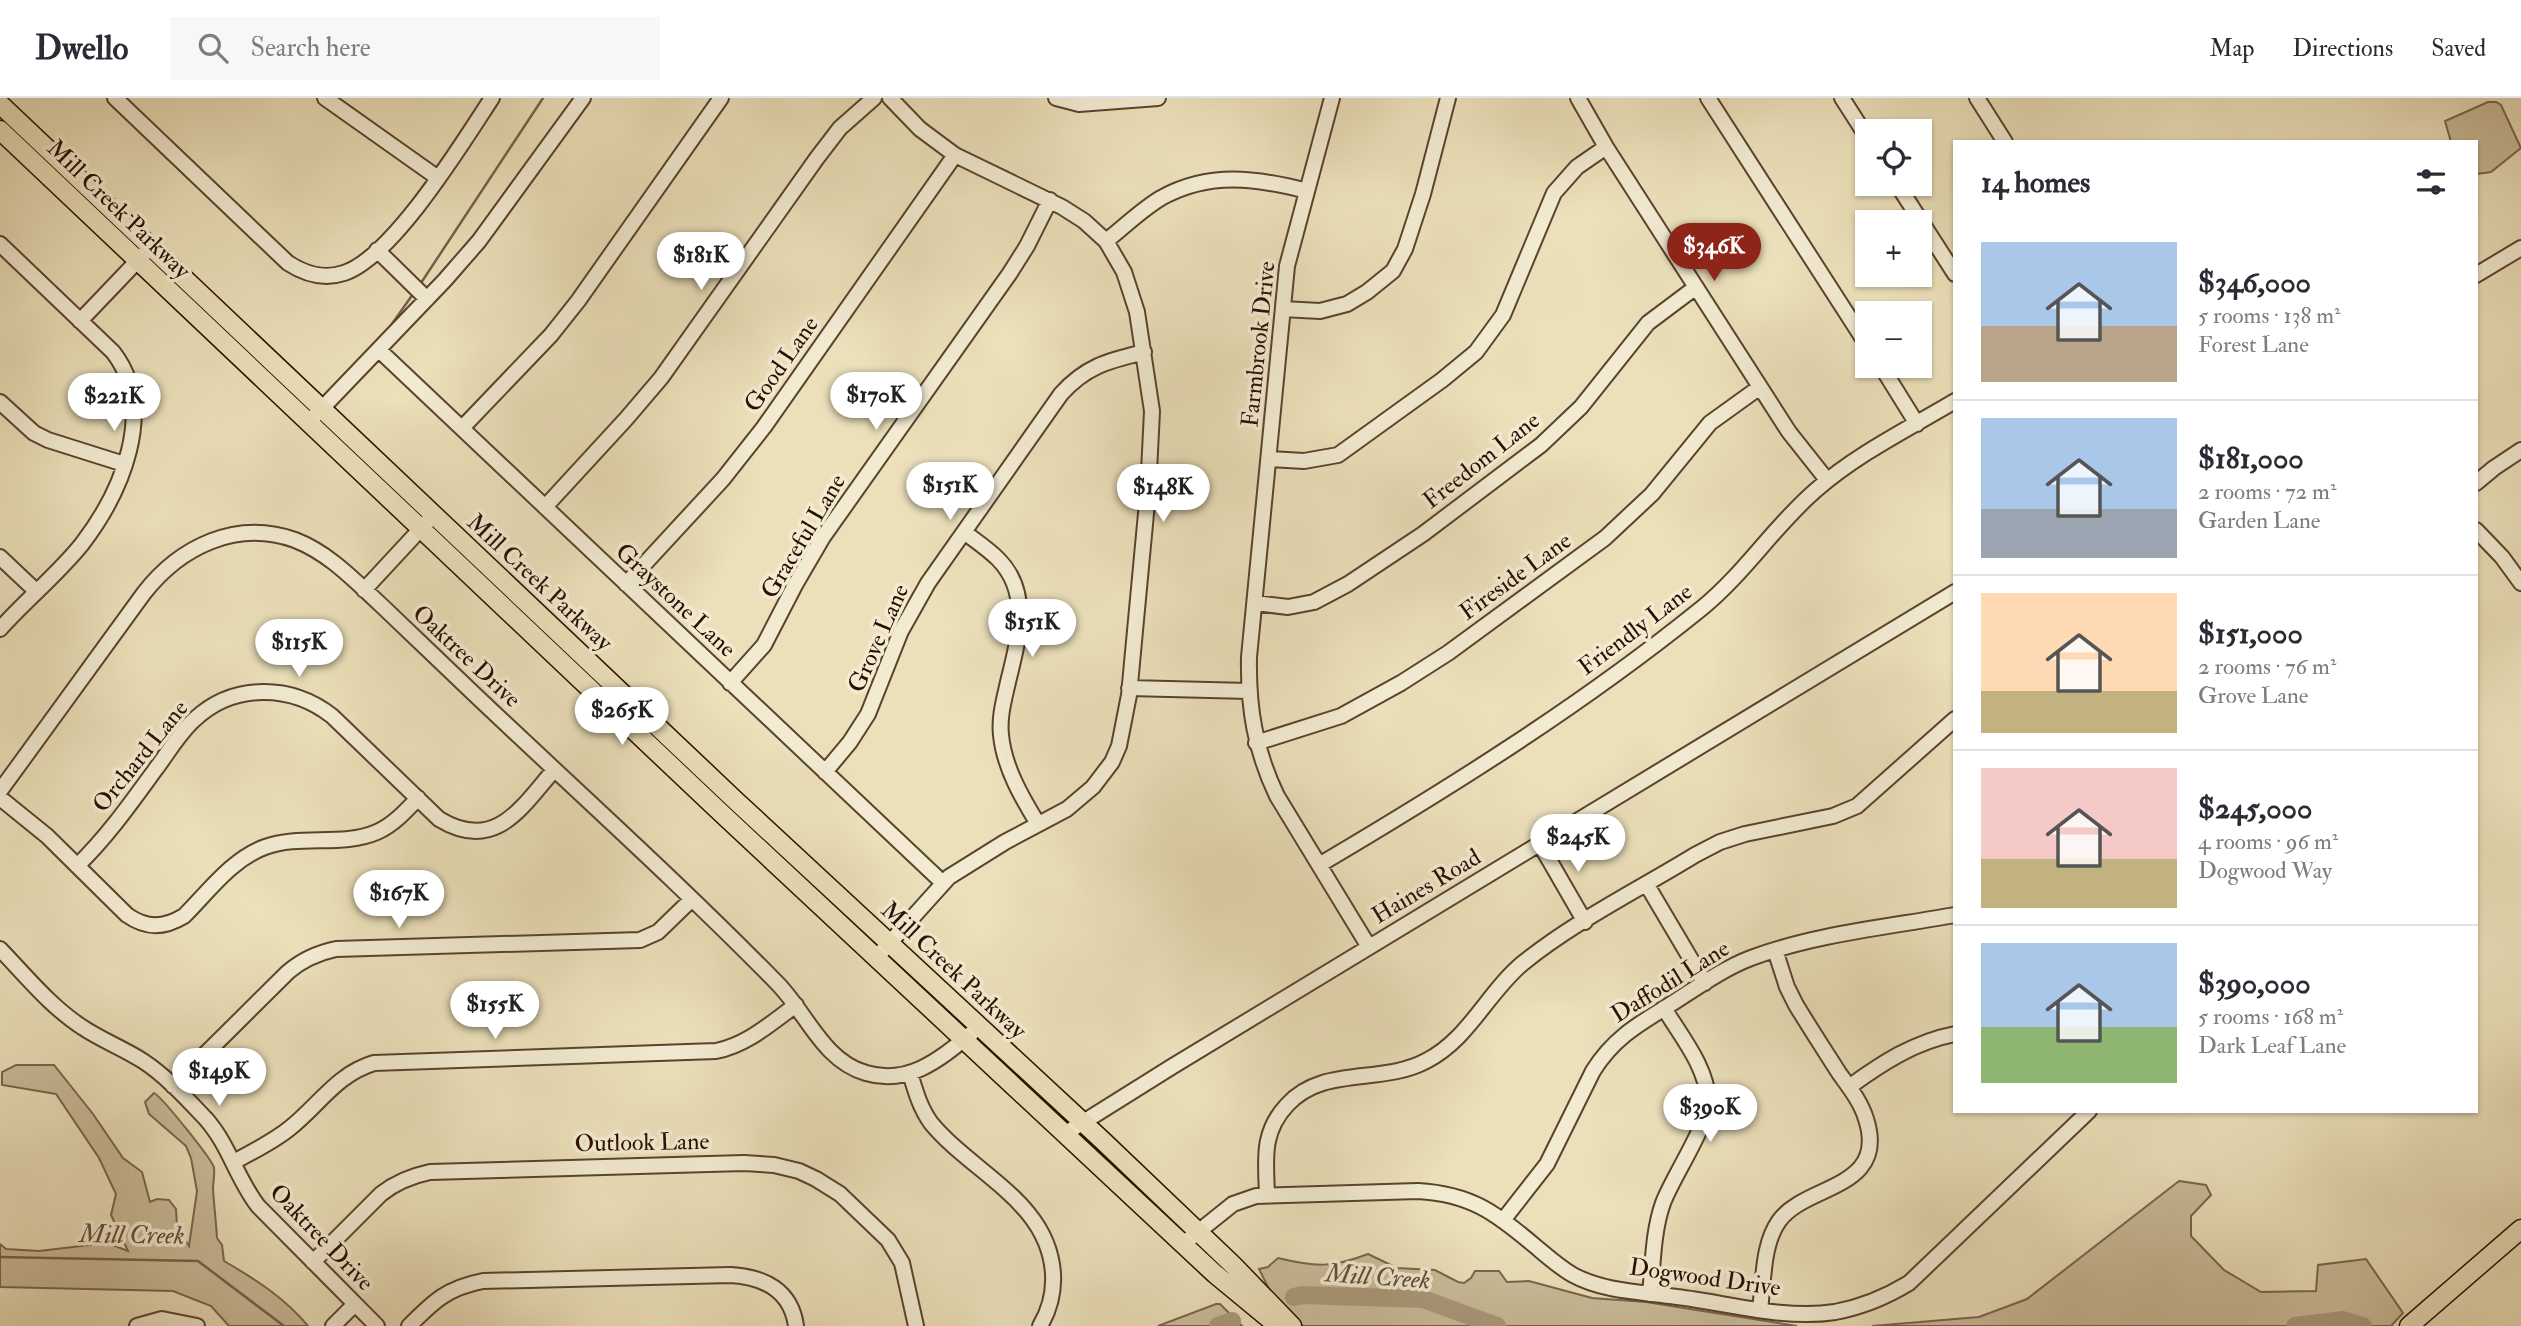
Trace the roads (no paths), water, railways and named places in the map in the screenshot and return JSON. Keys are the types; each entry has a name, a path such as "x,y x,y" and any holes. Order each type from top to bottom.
{"main road":[{"name":"Mill Creek Parkway","path":"0,104 889,944 1198,1231 1292,1326"},
{"name":"Mill Creek Parkway","path":"0,130 876,958 1215,1274 1279,1326"},
{"path":"2409,1326 2521,1229"}],"street":[{"path":"115,98 288,263 298,270 322,276 334,276 357,267 377,250 417,207 492,98"},
{"path":"325,98 438,178"},
{"path":"309,423 479,241 583,98"},
{"path":"462,428 551,335 578,301 721,98"},
{"path":"545,507 661,377 817,158 841,128 874,98"},
{"path":"876,958 943,883 975,859 1080,800 1107,770 1119,746 1129,688 1151,447 1151,396 1133,295 1124,272 1106,241 1084,221 1050,200 955,155 920,130 890,98"},
{"path":"1056,98 1079,104 1158,98"},
{"name":"Farmbrook Drive","path":"1332,98 1290,249 1249,657 1249,691 1256,743 1277,796 1369,947"},
{"path":"1283,309 1320,311 1346,304 1367,292 1393,271 1405,249 1423,194 1448,98"},
{"path":"1578,98 1606,147 1789,432 1828,480"},
{"path":"1708,98 1855,326"},
{"path":"1842,98 1855,119"},
{"path":"1977,98 2004,140"},
{"path":"1269,459 1304,461 1338,455 1443,380 1476,352 1503,316 1555,193 1577,167 1606,147"},
{"name":"Good Lane","path":"626,584 723,479 764,427 955,155"},
{"path":"1106,241 1163,197 1195,184 1231,178 1257,180 1307,191"},
{"path":"1905,196 1953,271"},
{"name":"Graceful Lane","path":"730,683 764,645 823,537 1010,273 1050,200"},
{"path":"0,244 121,362 133,395 134,424 117,486 99,519 80,546 0,629"},
{"path":"80,321 150,247"},
{"path":"2478,274 2521,248"},
{"path":"377,250 427,299"},
{"name":"Freedom Lane","path":"1255,603 1288,607 1314,602 1348,584 1423,534 1542,445 1581,407 1648,323 1696,287"},
{"name":"Graystone Lane","path":"379,349 943,883"},
{"name":"Grove Lane","path":"825,772 869,714 909,615 1061,394 1073,381 1096,365 1144,352"},
{"path":"1888,378 1917,424"},
{"name":"Fireside Lane","path":"1256,743 1340,716 1401,683 1448,653 1605,538 1652,494 1710,424 1760,387"},
{"path":"0,402 29,428 48,440 124,464"},
{"name":"Friendly Lane","path":"1319,865 1439,793 1618,672 1704,607 1799,506 1828,480 1953,402"},
{"path":"2478,480 2521,450"},
{"path":"364,590 433,515"},
{"path":"964,532 992,553 1006,569 1019,599 1020,624 1003,705 1001,734 1012,774 1038,824"},
{"path":"2478,532 2502,557 2521,583"},
{"name":"Oaktree Drive","path":"0,791 156,578 179,557 196,547 236,534 280,536 320,552 364,590 779,985 839,1060 850,1067 880,1076 910,1073 933,1063 979,1027"},
{"path":"0,557 36,591"},
{"name":"Haines Road","path":"1066,1133 1953,593"},
{"path":"1129,688 1249,691"},
{"name":"Orchard Lane","path":"77,866 109,831 194,719 220,701 243,694 282,693 312,703 332,716 439,818 467,830 490,829 511,819 554,770"},
{"path":"1267,1195 1266,1149 1269,1129 1285,1106 1296,1096 1321,1083 1397,1073 1428,1060 1454,1042 1506,979 1522,964 1585,922 1720,842 1745,834 1833,816 1857,806 1953,721"},
{"path":"0,798 47,836 127,915 144,924 162,926 184,916 237,862 250,854 293,840 353,838 375,833 394,821 418,798"},
{"path":"1540,844 1585,922"},
{"path":"1647,885 1705,983"},
{"path":"173,1086 288,972 322,952 335,949 640,940 658,932 691,900"},
{"name":"Daffodil Lane","path":"1504,1219 1547,1164 1602,1057 1623,1034 1749,958 1775,950 1953,915"},
{"name":"Oaktree Drive","path":"0,949 68,1016 94,1035 143,1060 173,1086 206,1119 258,1206 377,1326"},
{"path":"1760,1309 1770,1237 1781,1218 1795,1207 1843,1183 1857,1172 1866,1156 1870,1135 1867,1120 1849,1087 1796,1005 1775,950"},
{"path":"234,1162 290,1128 350,1072 374,1063 716,1051 753,1037 796,1005"},
{"path":"1650,1294 1662,1204 1701,1124 1708,1102 1699,1067 1664,1009"},
{"path":"1849,1087 1899,1053 1926,1041 1953,1034"},
{"path":"910,1073 930,1121 1022,1207 1042,1231 1051,1253 1054,1281 1049,1306 1040,1326"},
{"name":"Dogwood Drive","path":"1183,1244 1234,1203 1267,1195 1441,1192 1475,1202 1504,1219 1571,1274 1597,1284 1760,1309 1836,1312 1878,1300 1909,1283 2087,1113"},
{"name":"Outlook Lane","path":"313,1262 392,1185 423,1174 564,1167 759,1163 799,1171 816,1179 840,1194 871,1222 888,1240 902,1263 916,1326"},
{"path":"409,1326 430,1304 450,1290 483,1282 731,1275 759,1279 773,1287 788,1302 796,1326"},
{"path":"333,1326 355,1304"},
{"path":"137,1326 162,1320 198,1326"}],"waterway":[{"path":"419,286 543,98"},
{"path":"387,331 413,294"},
{"name":"Mill Creek","path":"0,1257 198,1261 284,1326"},
{"name":"Mill Creek","path":"1294,1297 1302,1295 1423,1299 1497,1326"},
{"name":"Mill Creek","path":"2295,1326 2343,1320 2363,1326"},
{"name":"Mill Creek","path":"1218,1326 1232,1321"}]}
